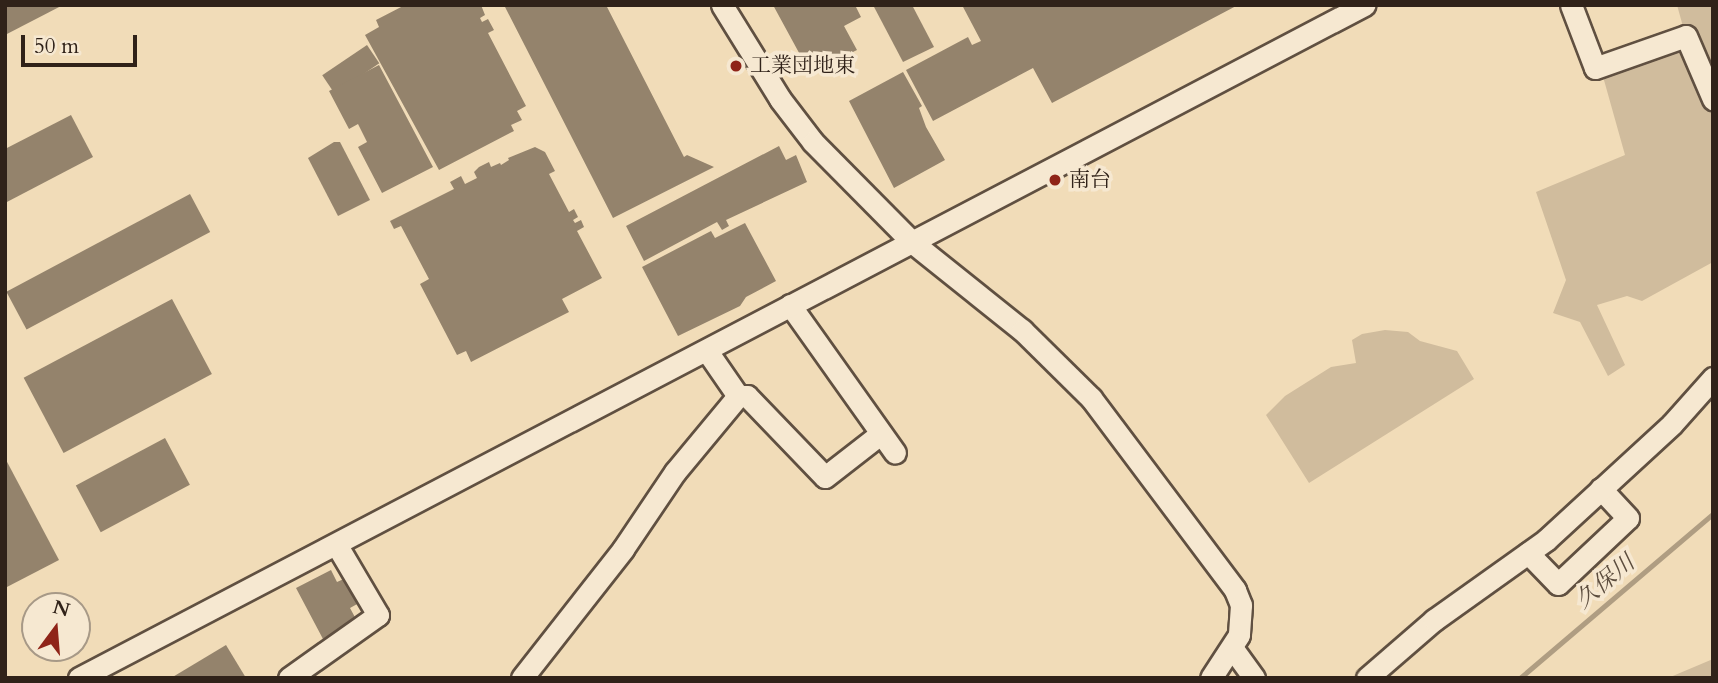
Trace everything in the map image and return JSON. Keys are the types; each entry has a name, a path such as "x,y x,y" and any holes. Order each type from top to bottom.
{"street":[{"path":"722,5 780,99 813,142 912,242 1022,330 1091,398 1236,590 1243,622 1233,649 1211,678"},
{"path":"79,678 1364,5"},
{"path":"1571,5 1595,68 1686,36 1713,99"},
{"path":"790,305 879,435 895,453"},
{"path":"706,351 738,396"},
{"path":"1367,678 1434,620 1528,552 1601,489 1672,424 1713,379"},
{"path":"738,396 747,396 825,477 879,435"},
{"path":"522,678 623,550 676,472 738,396"},
{"path":"1528,552 1558,584 1628,518 1601,489"},
{"path":"289,678 378,615 336,544"},
{"path":"1233,649 1254,678"}],"shaded area":[{"path":"1677,5 1713,5 1713,262 1642,301 1627,296 1597,305 1625,365 1608,376 1580,322 1553,313 1566,280 1536,192 1625,155 1602,73 1687,41"},
{"path":"1385,330 1408,332 1420,341 1457,351 1474,379 1309,483 1266,415 1285,396 1331,367 1356,363 1352,340 1362,334"},
{"path":"1713,659 1713,678 1668,678"}],"building":[{"path":"5,5 63,5 5,35"},
{"path":"405,5 481,5 485,15 480,18 482,22 488,19 494,30 488,33 526,106 517,111 522,120 511,125 514,131 439,170 365,35 379,27 376,20"},
{"path":"504,5 606,5 684,157 687,155 714,167 613,218"},
{"path":"773,5 855,5 861,17 844,26 857,50 810,73"},
{"path":"873,5 912,5 934,47 903,62"},
{"path":"962,5 1238,5 1052,103 1033,68 933,121 906,70 968,37 972,45 981,41"},
{"path":"367,45 379,63 335,93 322,75"},
{"path":"379,65 433,167 382,193 358,147 367,142 358,124 349,129 329,91"},
{"path":"903,72 922,106 919,108 926,127 945,160 894,188 849,101"},
{"path":"71,115 93,157 5,203 5,149"},
{"path":"334,142 340,142 370,200 338,216 308,158"},
{"path":"779,146 786,160 796,155 807,182 726,220 729,226 722,230 717,222 644,261 626,226"},
{"path":"535,147 545,152 555,171 549,174 569,212 574,209 578,217 573,220 575,223 581,220 584,227 577,231 602,278 562,299 569,312 471,362 466,351 457,355 420,284 429,279 401,226 394,229 390,221 454,189 450,182 461,176 465,184 477,178 474,172 479,167 489,162 491,167 500,163 501,165 509,160 508,158"},
{"path":"190,194 210,232 27,330 6,292"},
{"path":"745,223 776,281 746,297 740,306 678,336 642,267 711,231 715,238"},
{"path":"172,299 212,374 64,453 24,378"},
{"path":"165,438 190,485 101,532 76,485"},
{"path":"5,458 59,560 5,588"},
{"path":"331,570 337,582 346,578 359,603 350,608 357,621 332,641 329,636 323,639 296,588"},
{"path":"226,645 246,678 171,678"}],"waterway":[{"name":"久保川","path":"1520,678 1713,514"}],"place":[{"name":"工業団地東","path":"736,66"},
{"name":"南台","path":"1055,180"}]}
